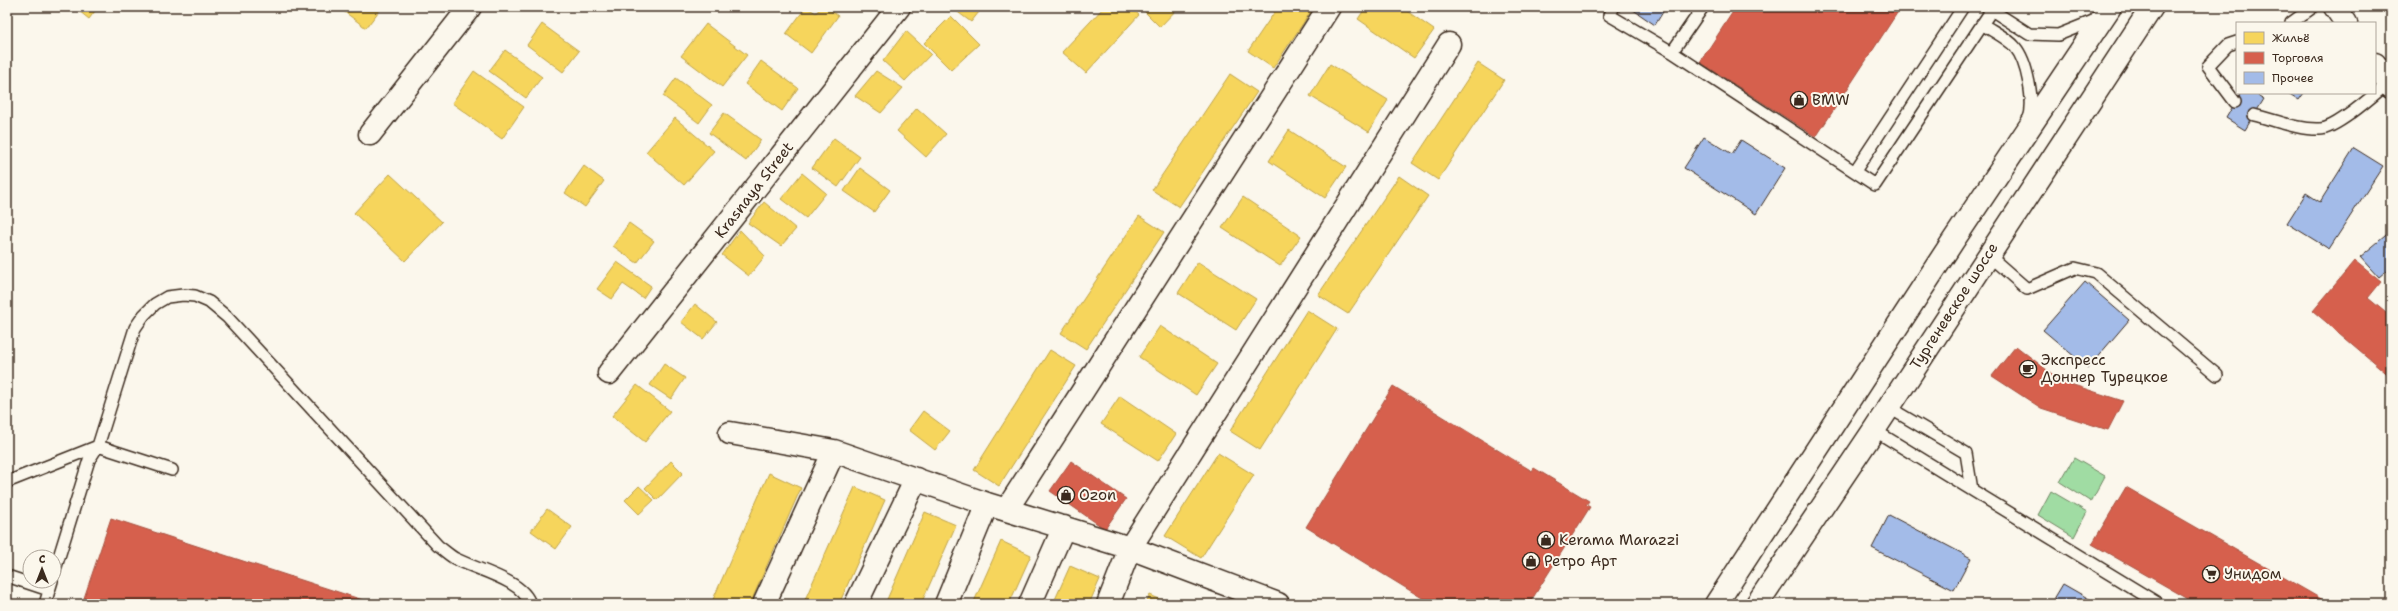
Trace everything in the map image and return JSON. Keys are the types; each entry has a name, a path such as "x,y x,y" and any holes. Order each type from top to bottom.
{"main road":[{"path":"370,134 470,7"},
{"name":"Krasnaya Street","path":"609,373 899,7"},
{"path":"946,604 997,506 1329,7"},
{"name":"Тургеневское шоссе","path":"1757,604 1874,430 1988,254 2152,7"},
{"path":"2335,7 2345,22"},
{"path":"1716,604 2106,12"},
{"path":"1108,604 1130,548 1449,44"},
{"path":"2376,65 2390,85"},
{"path":"730,433 834,451 997,506 1130,548 1278,604"},
{"path":"764,604 834,451"},
{"path":"856,604 916,479"},
{"path":"1030,604 1064,527"}],"lane":[{"path":"1614,7 1609,15 1672,52 1875,185 1982,24 1989,9 2028,34 2058,35 2106,12"},
{"path":"1672,52 1704,7"},
{"path":"1855,171 1963,7"},
{"path":"2292,22 2313,7"},
{"path":"1982,24 2015,48 2028,74 2032,112 2023,137"},
{"path":"2235,102 2208,66 2228,45 2236,42"},
{"path":"2254,115 2296,126 2321,130 2345,117 2390,85"},
{"path":"1988,254 2027,288 2075,268 2096,273 2217,375"},
{"path":"61,549 89,460 98,446 135,328 155,304 167,297 195,296 209,302 227,317 438,546 455,558 510,582 528,597 530,604"},
{"path":"1888,408 1966,453 1972,490"},
{"path":"1874,430 2159,604"},
{"path":"7,482 98,446 172,470"},
{"path":"7,576 22,579"},
{"path":"45,604 49,589"}],"green space":[{"path":"2074,458 2105,476 2091,502 2060,482"},
{"path":"2051,491 2087,512 2074,537 2038,515"}],"building: Жильё":[{"path":"74,7 98,7 89,19"},
{"path":"338,7 382,7 366,28"},
{"path":"806,7 816,13 821,7 826,7 838,16 811,53 786,34"},
{"path":"951,7 983,7 971,22"},
{"path":"1104,7 1130,7 1139,15 1086,73 1062,52"},
{"path":"1140,7 1179,7 1160,27"},
{"path":"1278,7 1314,7 1273,68 1248,51"},
{"path":"1366,7 1401,7 1434,30 1414,58 1358,19"},
{"path":"951,16 979,44 951,70 924,43"},
{"path":"542,24 579,51 563,72 527,45"},
{"path":"706,24 747,55 722,87 681,56"},
{"path":"906,31 931,54 905,81 883,61"},
{"path":"505,50 542,77 526,98 489,71"},
{"path":"761,61 798,88 782,111 745,84"},
{"path":"1478,63 1504,80 1438,180 1412,163"},
{"path":"1330,64 1388,100 1369,132 1310,96"},
{"path":"474,71 524,107 502,139 452,103"},
{"path":"876,71 903,88 881,113 855,96"},
{"path":"1230,74 1257,92 1179,207 1152,190"},
{"path":"676,78 712,105 699,123 663,96"},
{"path":"917,108 946,134 926,157 897,131"},
{"path":"724,113 761,140 746,161 709,133"},
{"path":"675,118 714,151 684,185 646,152"},
{"path":"1289,130 1346,167 1325,198 1269,161"},
{"path":"834,138 860,157 838,187 812,168"},
{"path":"584,166 604,181 585,207 565,193"},
{"path":"860,168 890,190 874,212 844,191"},
{"path":"802,173 826,193 806,218 781,199"},
{"path":"390,174 442,222 405,261 354,213"},
{"path":"1399,176 1428,196 1348,314 1318,295"},
{"path":"1243,197 1301,236 1280,266 1222,228"},
{"path":"764,202 796,229 781,246 748,223"},
{"path":"1139,216 1164,232 1086,349 1061,333"},
{"path":"629,223 654,241 637,263 613,246"},
{"path":"740,230 765,256 749,276 722,255"},
{"path":"617,262 651,286 643,298 623,284 612,299 597,289"},
{"path":"1198,262 1256,299 1236,330 1178,293"},
{"path":"695,304 717,322 703,339 681,322"},
{"path":"1307,310 1337,329 1260,450 1230,431"},
{"path":"1160,326 1217,364 1196,395 1139,357"},
{"path":"1050,350 1076,366 999,486 974,470"},
{"path":"664,364 685,378 671,399 650,385"},
{"path":"637,385 670,411 645,442 612,416"},
{"path":"1120,396 1176,434 1158,461 1101,424"},
{"path":"923,411 950,431 935,450 909,430"},
{"path":"1218,453 1254,475 1201,558 1165,536"},
{"path":"671,461 683,473 657,500 645,488"},
{"path":"769,473 801,488 750,604 711,604"},
{"path":"639,486 654,500 639,514 625,500"},
{"path":"855,487 885,500 839,604 803,604"},
{"path":"547,509 572,527 556,549 531,531"},
{"path":"925,512 956,525 921,604 885,604"},
{"path":"1001,541 1031,555 1009,604 973,604"},
{"path":"1070,566 1100,579 1089,604 1053,604"},
{"path":"1150,595 1171,604 1146,604"}],"building: Торговля":[{"name":"BMW","path":"1736,7 1901,7 1816,137 1700,62"},
{"path":"2355,261 2381,282 2368,298 2391,317 2391,377 2313,311"},
{"path":"2016,346 2061,381 2123,401 2108,430 2041,408 1992,376"},
{"path":"1393,386 1532,471 1534,468 1589,501 1586,505 1590,507 1529,604 1432,604 1306,527"},
{"path":"1071,461 1126,499 1105,529 1050,491"},
{"name":"Унидом","path":"2126,487 2330,604 2197,604 2092,544"},
{"path":"111,518 375,604 82,604"}],"building: Прочее":[{"path":"1629,7 1666,7 1655,25"},
{"path":"2240,94 2256,94 2264,99 2245,130 2226,118"},
{"path":"2290,94 2303,94 2299,100"},
{"path":"1704,137 1732,154 1741,140 1785,168 1756,214 1684,168"},
{"path":"2354,148 2383,166 2329,249 2287,223 2306,193 2320,202"},
{"path":"2391,231 2391,268 2379,278 2360,257"},
{"path":"2085,282 2129,320 2088,368 2043,330"},
{"path":"1889,515 1971,558 1954,590 1872,548"},
{"path":"2063,584 2098,604 2051,604"}],"place":[{"name":"BMW","path":"1799,100"},
{"name":"Экспресс Доннер Турецкое","path":"2028,369"},
{"name":"Ozon","path":"1066,495"},
{"name":"Kerama Marazzi","path":"1546,540"},
{"name":"Ретро Арт","path":"1531,561"},
{"name":"Унидом","path":"2211,574"}]}
